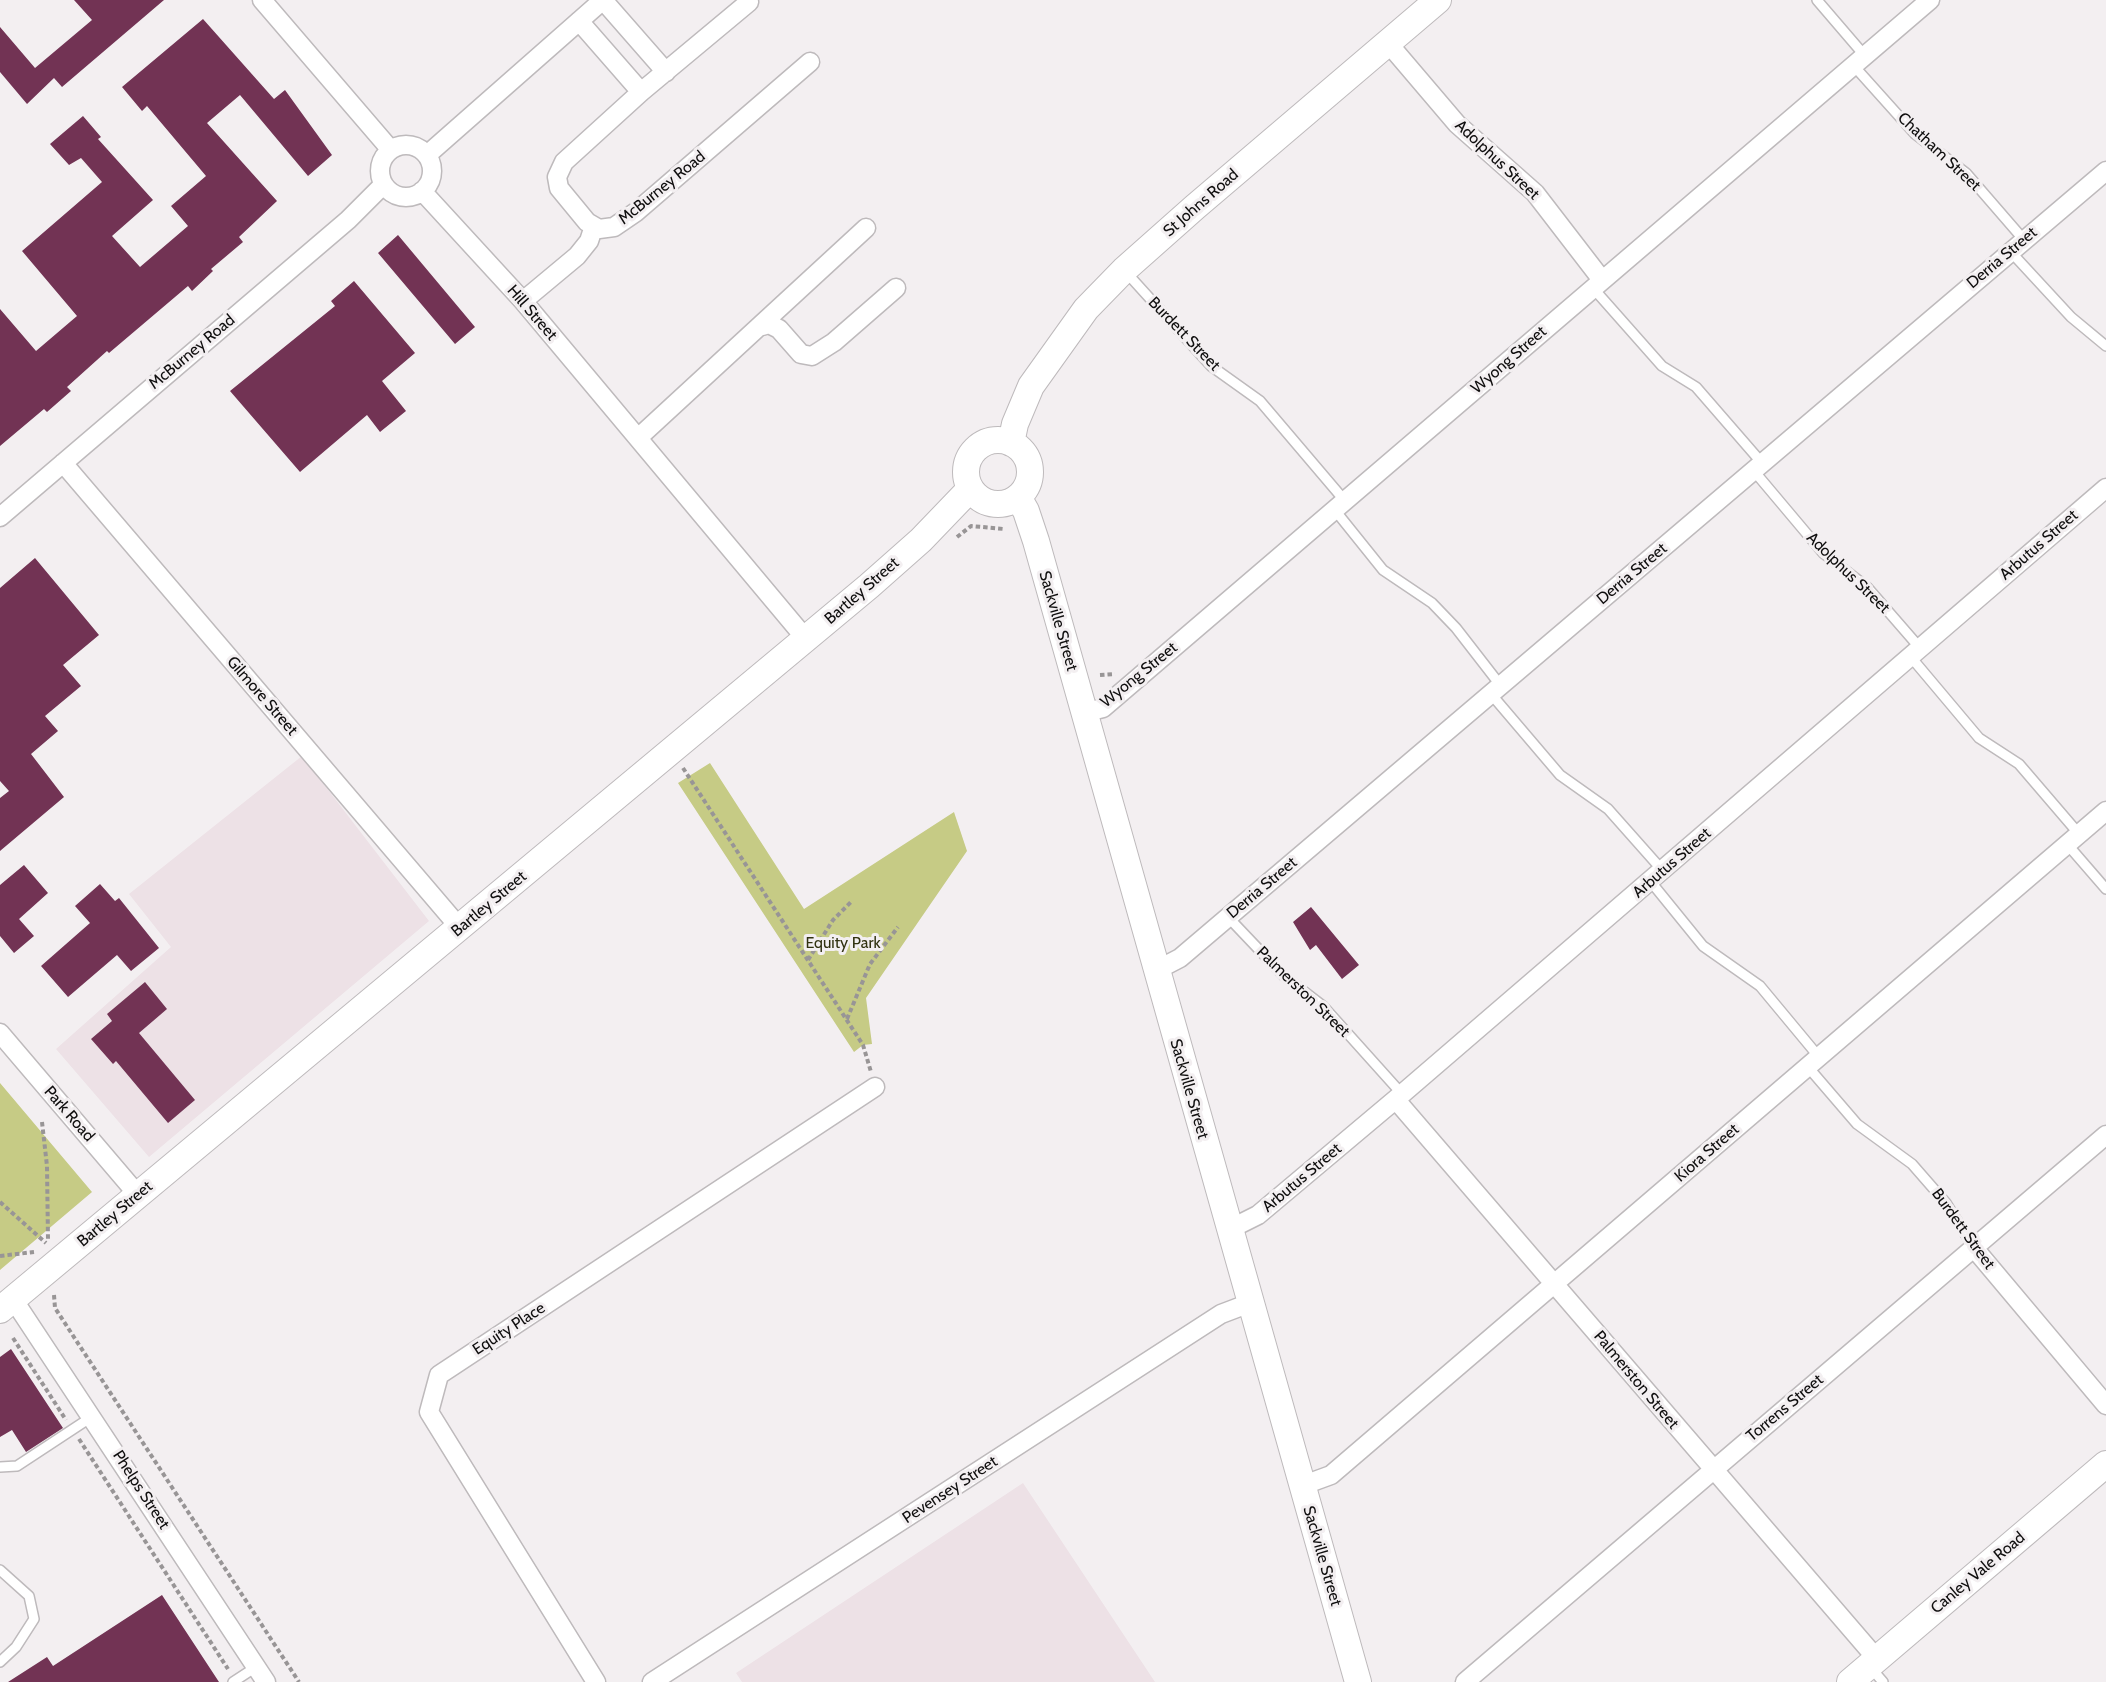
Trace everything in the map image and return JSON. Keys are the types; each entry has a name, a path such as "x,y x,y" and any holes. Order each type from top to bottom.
{"main road":[{"name":"St Johns Road","path":"1011,443 1015,424 1031,386 1086,309 1124,270 1438,0"},
{"path":"992,441 1011,443 1020,449 1030,468 1025,489 1018,497 1008,502 987,502 970,489 966,469 974,451 992,441"},
{"name":"Bartley Street","path":"7,1304 806,639 921,540 970,489"},
{"name":"Sackville Street","path":"1018,497 1026,511 1036,541 1155,971 1358,1682"},
{"name":"Canley Vale Road","path":"1850,1682 1876,1669 2106,1464"}],"street":[{"path":"262,0 390,150"},
{"path":"427,155 603,0 666,72"},
{"name":"Wyong Street","path":"1083,713 1103,708 1930,0"},
{"name":"McBurney Road","path":"749,2 641,92 564,162 556,177 559,188 575,209 599,229 614,227 636,212 810,62"},
{"path":"579,21 641,92"},
{"name":"Adolphus Street","path":"1388,43 1457,124 1535,193 1598,284"},
{"path":"405,144 421,149 427,155 432,170 428,186 406,197 389,192 383,185 379,170 384,155 390,150 405,144"},
{"name":"Derria Street","path":"1155,971 1175,961 2106,171"},
{"name":"McBurney Road","path":"0,517 348,220 383,185"},
{"name":"Hill Street","path":"422,191 523,301 806,639"},
{"path":"523,301 577,256 589,241 594,226"},
{"path":"638,438 866,228"},
{"path":"762,326 770,324 779,329 801,354 812,356 834,342 896,288"},
{"name":"Gilmore Street","path":"63,463 460,928"},
{"name":"Arbutus Street","path":"1230,1229 1258,1215 1399,1097 2106,488"},
{"name":"Kiora Street","path":"1301,1486 1331,1475 2106,811"},
{"name":"Park Road","path":"0,1033 138,1196"},
{"name":"Equity Place","path":"596,1682 429,1412 439,1375 875,1087"},
{"name":"Palmerston Street","path":"1399,1097 1713,1470 1876,1669"},
{"name":"Torrens Street","path":"1465,1682 2106,1135"},
{"name":"Burdett Street","path":"1974,1248 2106,1405"},
{"name":"Pevensey Street","path":"652,1682 1221,1314 1250,1303"},
{"name":"Phelps Street","path":"7,1304 93,1416 261,1674"}],"lane":[{"name":"Chatham Street","path":"1817,0 1915,134 1966,173 2071,317 2106,346"},
{"name":"Burdett Street","path":"1124,270 1211,366 1260,401 1339,505 1383,570 1432,603 1456,627 1496,690 1560,775 1608,809 1657,876 1703,946 1760,986 1857,1124 1912,1164 1946,1203 1974,1248"},
{"name":"Adolphus Street","path":"1598,284 1662,366 1696,387 1823,553 1867,587 1979,738 2019,764 2106,889"},
{"name":"Palmerston Street","path":"1227,917 1284,976 1323,1006 1399,1097"},
{"path":"0,1467 17,1466 93,1416"},
{"path":"0,1570 28,1596 34,1618 16,1647 0,1662"},
{"path":"235,1681 261,1674"}],"path":[{"path":"1100,675 1115,674"},
{"path":"681,766 863,1045 875,1087"},
{"path":"808,960 833,920 852,901"},
{"path":"847,1020 870,964 898,927"},
{"path":"0,1202 47,1241 47,1166 42,1122"},
{"path":"0,1256 35,1252"},
{"name":"Phelps Street","path":"55,1289 54,1308 299,1682"},
{"name":"Phelps Street","path":"13,1338 235,1681"}],"shaded area":[{"path":"302,756 429,921 149,1157 56,1049 171,947 129,894"},
{"path":"1023,1483 1155,1682 742,1682 736,1673"}],"green space":[{"name":"Equity Park","path":"710,763 804,909 954,812 967,851 866,998 872,1044 863,1045 854,1052 678,783"},
{"path":"0,1083 92,1192 0,1270"}],"building":[{"path":"74,0 164,0 62,87 54,78 27,104 0,72 0,27 35,68 92,20"},
{"path":"203,19 274,99 285,90 332,155 308,176 240,95 207,123 277,201 239,237 243,242 211,269 213,271 192,291 188,286 109,353 107,351 67,387 71,391 47,412 44,409 0,446 0,309 36,351 77,316 22,251 102,182 81,158 69,165 50,144 83,116 101,137 98,139 153,200 112,236 140,267 188,226 171,206 206,176 147,106 142,111 122,87"},
{"path":"398,235 475,327 455,344 378,253"},
{"path":"354,281 415,353 382,381 406,411 380,432 367,415 300,472 230,391 335,306 331,301"},
{"path":"35,558 99,635 63,665 81,686 45,716 58,731 31,754 64,797 0,851 0,798 9,791 0,781 0,588"},
{"path":"24,865 48,893 19,919 34,936 14,953 0,936 0,885"},
{"path":"100,884 115,901 119,898 159,948 131,971 117,955 68,997 41,966 90,923 75,906"},
{"path":"1311,907 1359,965 1342,979 1316,945 1310,950 1293,922"},
{"path":"145,982 167,1009 139,1033 195,1100 168,1123 116,1061 113,1064 91,1039 112,1021 107,1014"},
{"path":"11,1349 63,1428 26,1452 12,1430 0,1437 0,1357"},
{"path":"162,1595 219,1682 8,1682 47,1657 53,1666"}]}
